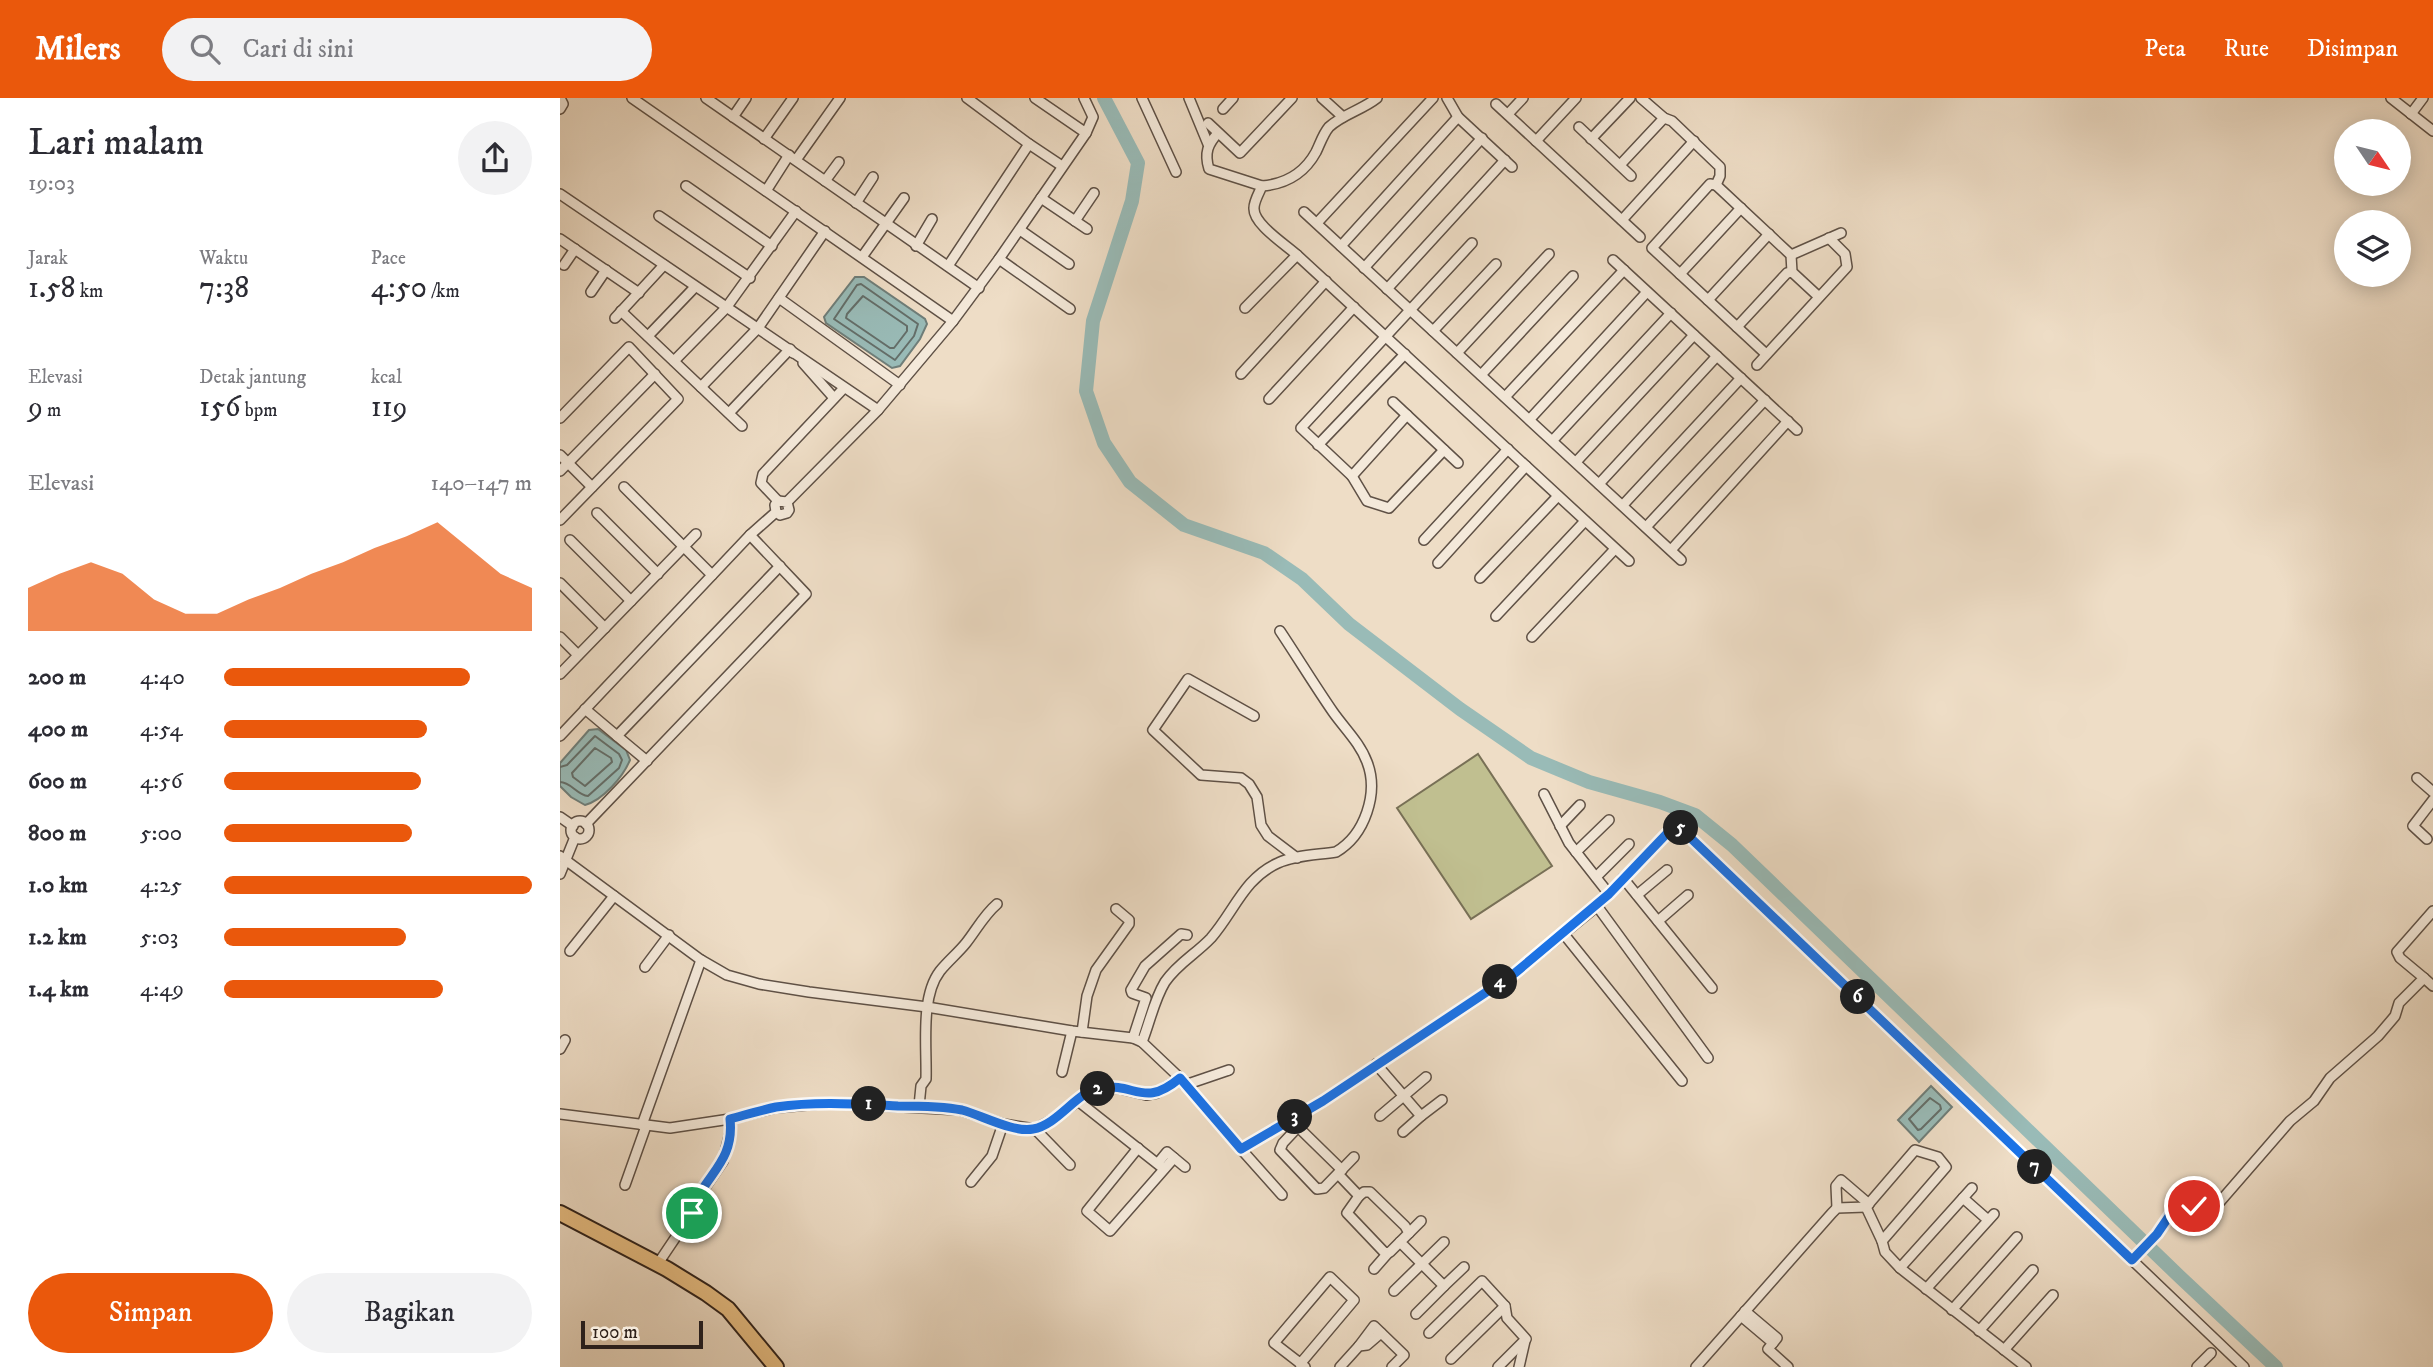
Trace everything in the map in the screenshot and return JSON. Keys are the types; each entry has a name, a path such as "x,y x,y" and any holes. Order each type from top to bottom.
{"main road":[{"path":"560,1213 706,1293 728,1309 776,1367"}],"street":[{"path":"632,98 953,321"},
{"path":"706,98 979,288"},
{"path":"733,117 746,98"},
{"path":"764,139 793,98"},
{"path":"766,191 841,98"},
{"path":"967,98 1062,166"},
{"path":"1035,98 1086,133"},
{"path":"783,502 900,386 979,288 1086,133 1093,117 1084,98"},
{"path":"1142,98 1176,172"},
{"path":"1189,98 1208,144"},
{"path":"1208,123 1240,153 1292,98"},
{"path":"1322,98 1343,117"},
{"path":"1219,133 1208,144 1206,154 1209,169 1262,186 1277,185 1300,173 1311,160 1329,127 1377,98"},
{"path":"1317,223 1433,98"},
{"path":"1387,289 1508,163 1458,117 1447,98"},
{"path":"1508,114 1523,98"},
{"path":"1536,141 1576,98"},
{"path":"1591,139 1630,98"},
{"path":"1641,98 1664,118 1672,121 1720,167 1716,185"},
{"path":"2391,98 2433,131"},
{"path":"2411,114 2423,98"},
{"path":"560,99 563,104 560,109"},
{"path":"1223,109 1232,99"},
{"path":"1496,104 1640,237"},
{"path":"1341,246 1458,117"},
{"path":"1620,166 1664,118"},
{"path":"1579,127 1631,176"},
{"path":"1364,268 1482,138"},
{"path":"1622,220 1694,141"},
{"path":"948,266 1029,144"},
{"path":"825,181 839,162"},
{"path":"856,203 873,177"},
{"path":"1766,354 1652,248 1710,184 1716,185 1791,255 1792,272 1819,297"},
{"path":"687,186 772,246"},
{"path":"1262,186 1254,206 1255,216 1261,225 1297,254 1629,561"},
{"path":"1075,221 1094,193"},
{"path":"560,194 878,410"},
{"path":"862,257 904,198"},
{"path":"1041,198 1087,229"},
{"path":"1680,274 1741,208"},
{"path":"674,361 726,308 796,211"},
{"path":"1304,212 1681,560"},
{"path":"659,216 750,278"},
{"path":"916,246 932,219"},
{"path":"1020,230 1069,264"},
{"path":"701,387 758,328 825,231"},
{"path":"1791,255 1841,233"},
{"path":"1708,300 1769,234"},
{"path":"1756,365 1847,267 1845,254 1829,238"},
{"path":"560,239 639,293"},
{"path":"1444,450 1389,508 1367,502 1352,475 1301,428 1472,243"},
{"path":"564,265 575,249"},
{"path":"1245,308 1297,254"},
{"path":"1457,353 1549,254"},
{"path":"999,259 1070,309"},
{"path":"1613,260 1797,430"},
{"path":"1433,331 1496,264"},
{"path":"664,265 618,315 648,336 742,426"},
{"path":"590,292 606,270"},
{"path":"1505,397 1624,270"},
{"path":"1737,327 1787,273 1792,272"},
{"path":"1482,375 1573,276"},
{"path":"1241,374 1326,281"},
{"path":"648,336 695,286"},
{"path":"1530,419 1647,292"},
{"path":"779,298 900,386"},
{"path":"1269,400 1354,307"},
{"path":"1553,440 1671,313"},
{"path":"1576,462 1694,335"},
{"path":"560,418 629,347 678,399 560,520"},
{"path":"790,349 834,398"},
{"path":"729,413 790,349"},
{"path":"1318,445 1405,354"},
{"path":"1600,484 1717,356"},
{"path":"560,471 655,374"},
{"path":"1623,505 1741,378"},
{"path":"560,736 750,535 776,512 784,515 787,513 789,506 761,482 763,474 845,388"},
{"path":"1646,527 1765,400"},
{"path":"1393,402 1458,463"},
{"path":"1352,475 1407,415"},
{"path":"1671,550 1788,421"},
{"path":"1424,540 1508,449"},
{"path":"560,455 592,487"},
{"path":"1438,562 1526,466"},
{"path":"624,487 712,575"},
{"path":"1480,578 1558,496"},
{"path":"597,513 658,574"},
{"path":"1496,616 1586,521"},
{"path":"560,674 696,534"},
{"path":"586,824 806,594 750,535"},
{"path":"570,540 631,601"},
{"path":"1532,637 1615,549"},
{"path":"617,736 780,566"},
{"path":"560,583 605,628"},
{"path":"1138,1040 1164,984 1178,965 1208,941 1221,926 1255,877 1279,862 1335,852 1344,847 1367,814 1371,787 1367,762 1353,736 1334,713 1280,631"},
{"path":"560,637 578,655"},
{"path":"1254,716 1188,679 1153,730 1201,775 1241,778 1249,784 1257,797 1261,825 1268,836 1297,858"},
{"path":"585,709 647,761"},
{"path":"2417,778 2433,792"},
{"path":"1544,794 1576,852 1609,894"},
{"path":"2427,839 2413,825 2433,800"},
{"path":"1560,826 1580,805"},
{"path":"560,817 573,826"},
{"path":"1576,852 1609,820"},
{"path":"577,822 586,824 589,829 586,837 575,837 573,826 577,822"},
{"path":"1241,1149 1323,1101 1515,973 1597,905 1673,825 1678,824 2135,1257 2244,1367"},
{"path":"560,874 563,859 575,837"},
{"path":"1596,877 1629,844"},
{"path":"563,859 701,960 727,975 759,984 1138,1040 1183,1081 1282,1195"},
{"path":"1637,895 1667,870"},
{"path":"1623,878 1712,988"},
{"path":"1658,921 1688,895"},
{"path":"570,951 614,896"},
{"path":"919,1106 920,1086 926,1079 927,1007 939,973 957,954 983,917 997,904"},
{"path":"1597,905 1708,1058"},
{"path":"1062,1072 1096,970 1129,924 1129,920 1116,909"},
{"path":"2433,911 2397,952 2400,958 2433,986"},
{"path":"1563,933 1682,1081"},
{"path":"1138,1040 1146,998 1132,993 1131,989 1146,966 1181,934 1188,935"},
{"path":"645,967 669,935"},
{"path":"625,1185 701,960"},
{"path":"2135,1257 2157,1234 2181,1201 2188,1202 2203,1214 2211,1212 2290,1121 2314,1101 2330,1078 2378,1036 2395,1016 2399,1003 2424,978"},
{"path":"560,1049 565,1040"},
{"path":"1376,1064 1422,1116"},
{"path":"560,1114 670,1128 730,1119 775,1108 828,1103 960,1110 1003,1124 1035,1129 1052,1121 1101,1087 1146,1095 1183,1081 1229,1070"},
{"path":"1380,1116 1426,1077"},
{"path":"1403,1132 1442,1100"},
{"path":"1078,1101 1161,1166"},
{"path":"657,1265 723,1161 731,1129 730,1119"},
{"path":"1290,1120 1359,1196"},
{"path":"971,1182 992,1156 1003,1124"},
{"path":"1298,1127 1280,1150 1317,1189 1324,1188 1354,1157"},
{"path":"1035,1129 1070,1165"},
{"path":"1866,1204 1914,1144"},
{"path":"1138,1148 1087,1211 1111,1231 1161,1166 1167,1152 1185,1167"},
{"path":"1696,1367 1838,1208 1866,1204 1915,1150 1938,1157 1946,1167 1882,1241"},
{"path":"1838,1208 1836,1186 1841,1180 1866,1204 1885,1252 1900,1268 2022,1366"},
{"path":"1900,1268 1972,1188"},
{"path":"1388,1253 1347,1213 1359,1196 1370,1192 1409,1233"},
{"path":"1926,1289 1991,1217 1963,1198"},
{"path":"1374,1269 1421,1221"},
{"path":"1952,1310 2017,1237"},
{"path":"1400,1242 1444,1286"},
{"path":"1394,1291 1444,1242"},
{"path":"1416,1314 1464,1267"},
{"path":"1979,1331 2033,1270"},
{"path":"1330,1277 1354,1300 1302,1365 1274,1343 1330,1277"},
{"path":"1429,1333 1482,1281 1505,1306 1507,1318 1526,1339"},
{"path":"2004,1350 2053,1294"},
{"path":"1451,1359 1505,1306"},
{"path":"1743,1314 1773,1343 1768,1349 1788,1367"},
{"path":"1340,1367 1359,1346 1367,1345 1381,1333 1404,1355 1392,1367"},
{"path":"1498,1367 1526,1339"},
{"path":"1519,1367 1526,1339"},
{"path":"2197,1367 2211,1353"}],"shaded area":[{"path":"1478,754 1552,866 1471,919 1397,808"}],"water":[{"path":"855,277 864,277 925,319 927,324 920,339 900,366 892,368 826,323 824,317"},
{"path":"598,729 626,750 630,760 612,787 585,805 571,797 560,786 560,763 589,730"},
{"path":"1931,1086 1952,1107 1919,1142 1898,1120"}],"waterway":[{"path":"1104,98 1138,163 1132,201 1093,321 1086,391 1104,443 1130,482 1184,525 1264,553 1302,579 1349,624 1460,709 1531,758 1589,782 1695,815 1732,845 2276,1367"}],"route":[{"path":"692,1213 695,1202 723,1161 731,1129 730,1119 775,1108 828,1103 919,1106 960,1110 1003,1124 1035,1129 1052,1121 1101,1087 1146,1095 1157,1093 1180,1078 1241,1149 1323,1101 1515,973 1609,894 1676,824 2132,1260 2157,1234 2178,1203 2184,1201 2194,1206"}]}
